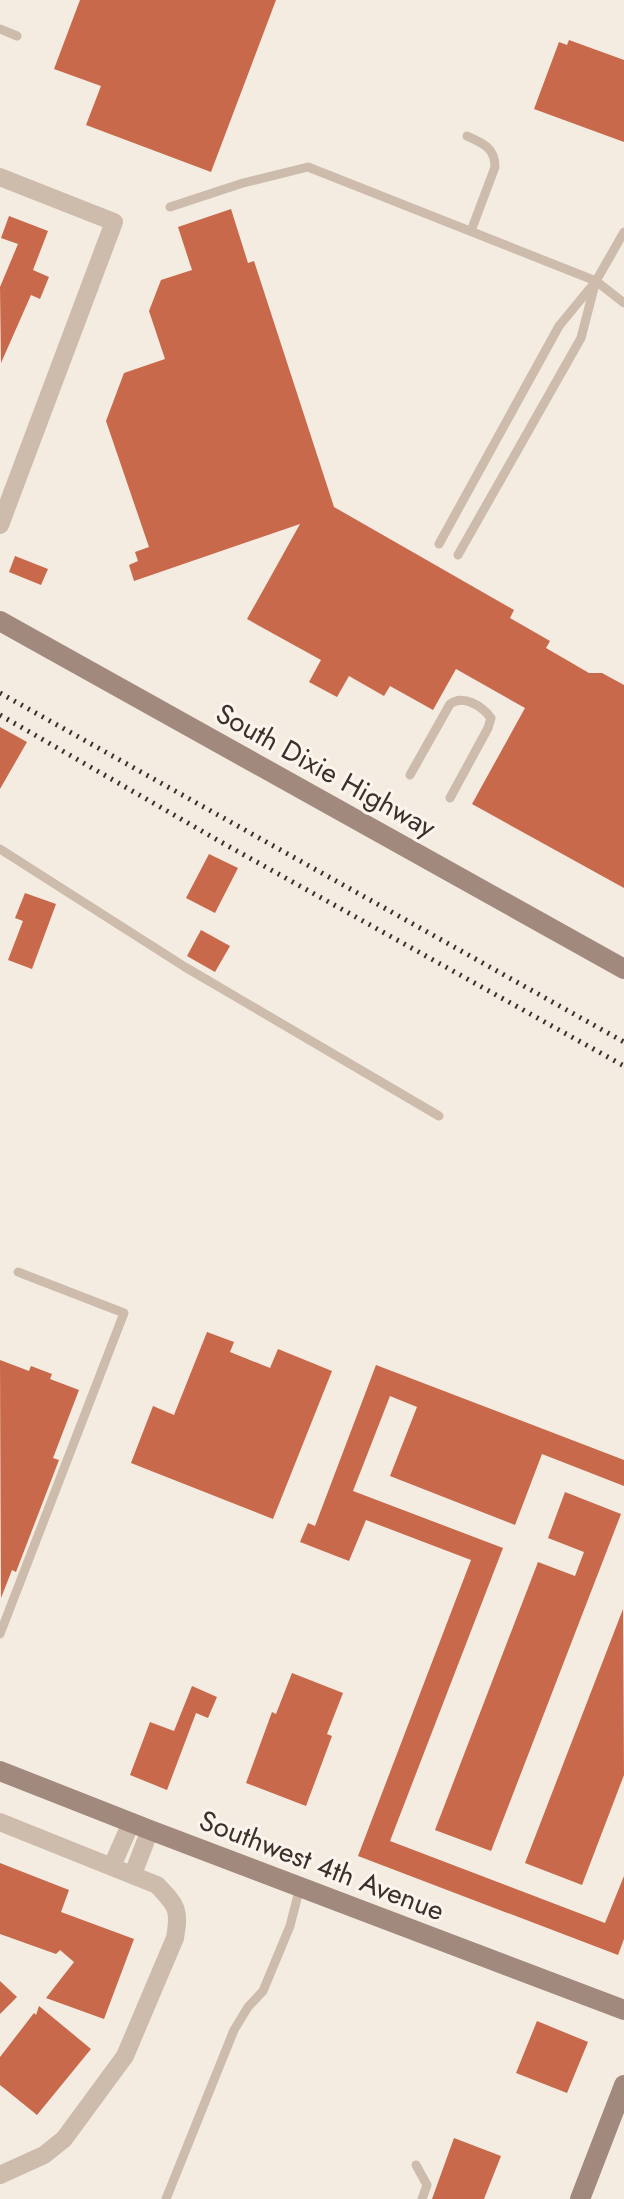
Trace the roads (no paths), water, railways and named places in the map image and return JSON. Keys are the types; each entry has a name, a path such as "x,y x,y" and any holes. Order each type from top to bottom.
{"street":[{"path":"0,177 114,222 0,525"},
{"name":"South Dixie Highway","path":"0,621 624,969"},
{"name":"Southwest 4th Avenue","path":"0,1771 624,2010"},
{"path":"0,1822 157,1885 176,1905 178,1918 175,1938 125,2056 64,2139 44,2155 0,2175"},
{"path":"112,1866 140,1826"},
{"path":"133,1874 140,1826"},
{"path":"580,2199 624,2085"}],"lane":[{"path":"0,29 17,36"},
{"path":"467,136 489,147 495,160 471,231"},
{"path":"170,207 243,183 308,167 596,281 624,303"},
{"path":"439,544 559,326 596,281 624,232"},
{"path":"458,555 581,338 596,281"},
{"path":"410,775 450,704 456,699 463,699 486,711 491,718 488,728 450,798"},
{"path":"0,849 185,967 439,1116"},
{"path":"0,1634 3,1618 124,1313 18,1272"},
{"path":"166,2199 234,2030 248,2007 263,1991 290,1926 300,1887"},
{"path":"416,2165 427,2185 422,2199"}],"railway":[{"path":"0,693 624,1042"},
{"path":"0,715 624,1066"}]}
